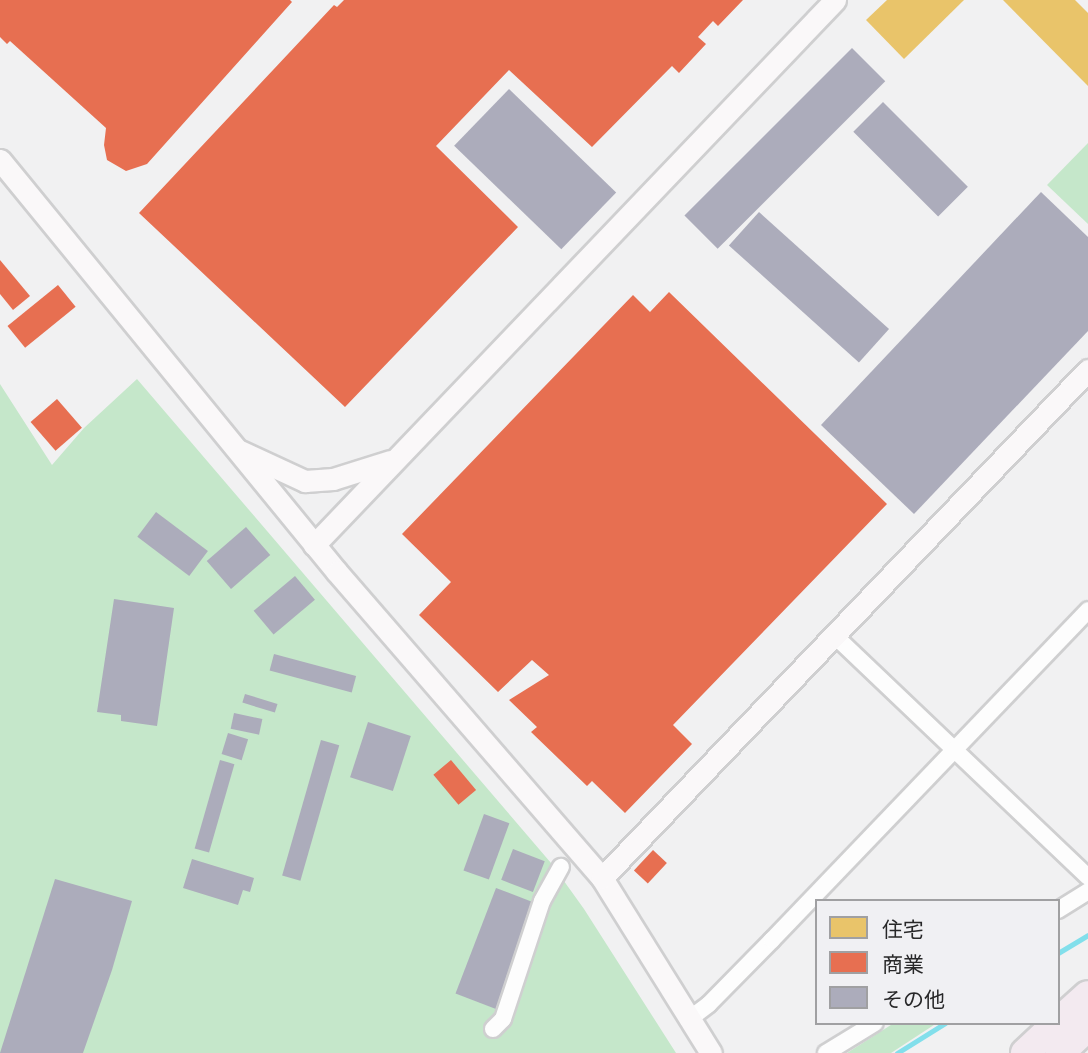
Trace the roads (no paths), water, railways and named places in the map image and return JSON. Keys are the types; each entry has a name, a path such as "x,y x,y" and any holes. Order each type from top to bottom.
{"highway":[{"path":"1060,1021 1088,995"},
{"path":"1025,1053 1056,1025"},
{"path":"1060,1053 1088,1027"}],"street":[{"path":"314,545 392,460 835,0"},
{"path":"0,160 314,545 602,878 711,1053"},
{"path":"602,878 1085,379"},
{"path":"234,448 304,481 333,480 392,460"},
{"path":"688,1020 709,1004 1088,610"},
{"path":"835,636 1088,877"},
{"path":"493,1029 503,1019 542,901 561,867"},
{"path":"1060,909 1088,891"},
{"path":"826,1053 872,1025"}],"waterway":[{"path":"1060,952 1088,935"},
{"path":"897,1053 942,1025"}]}
